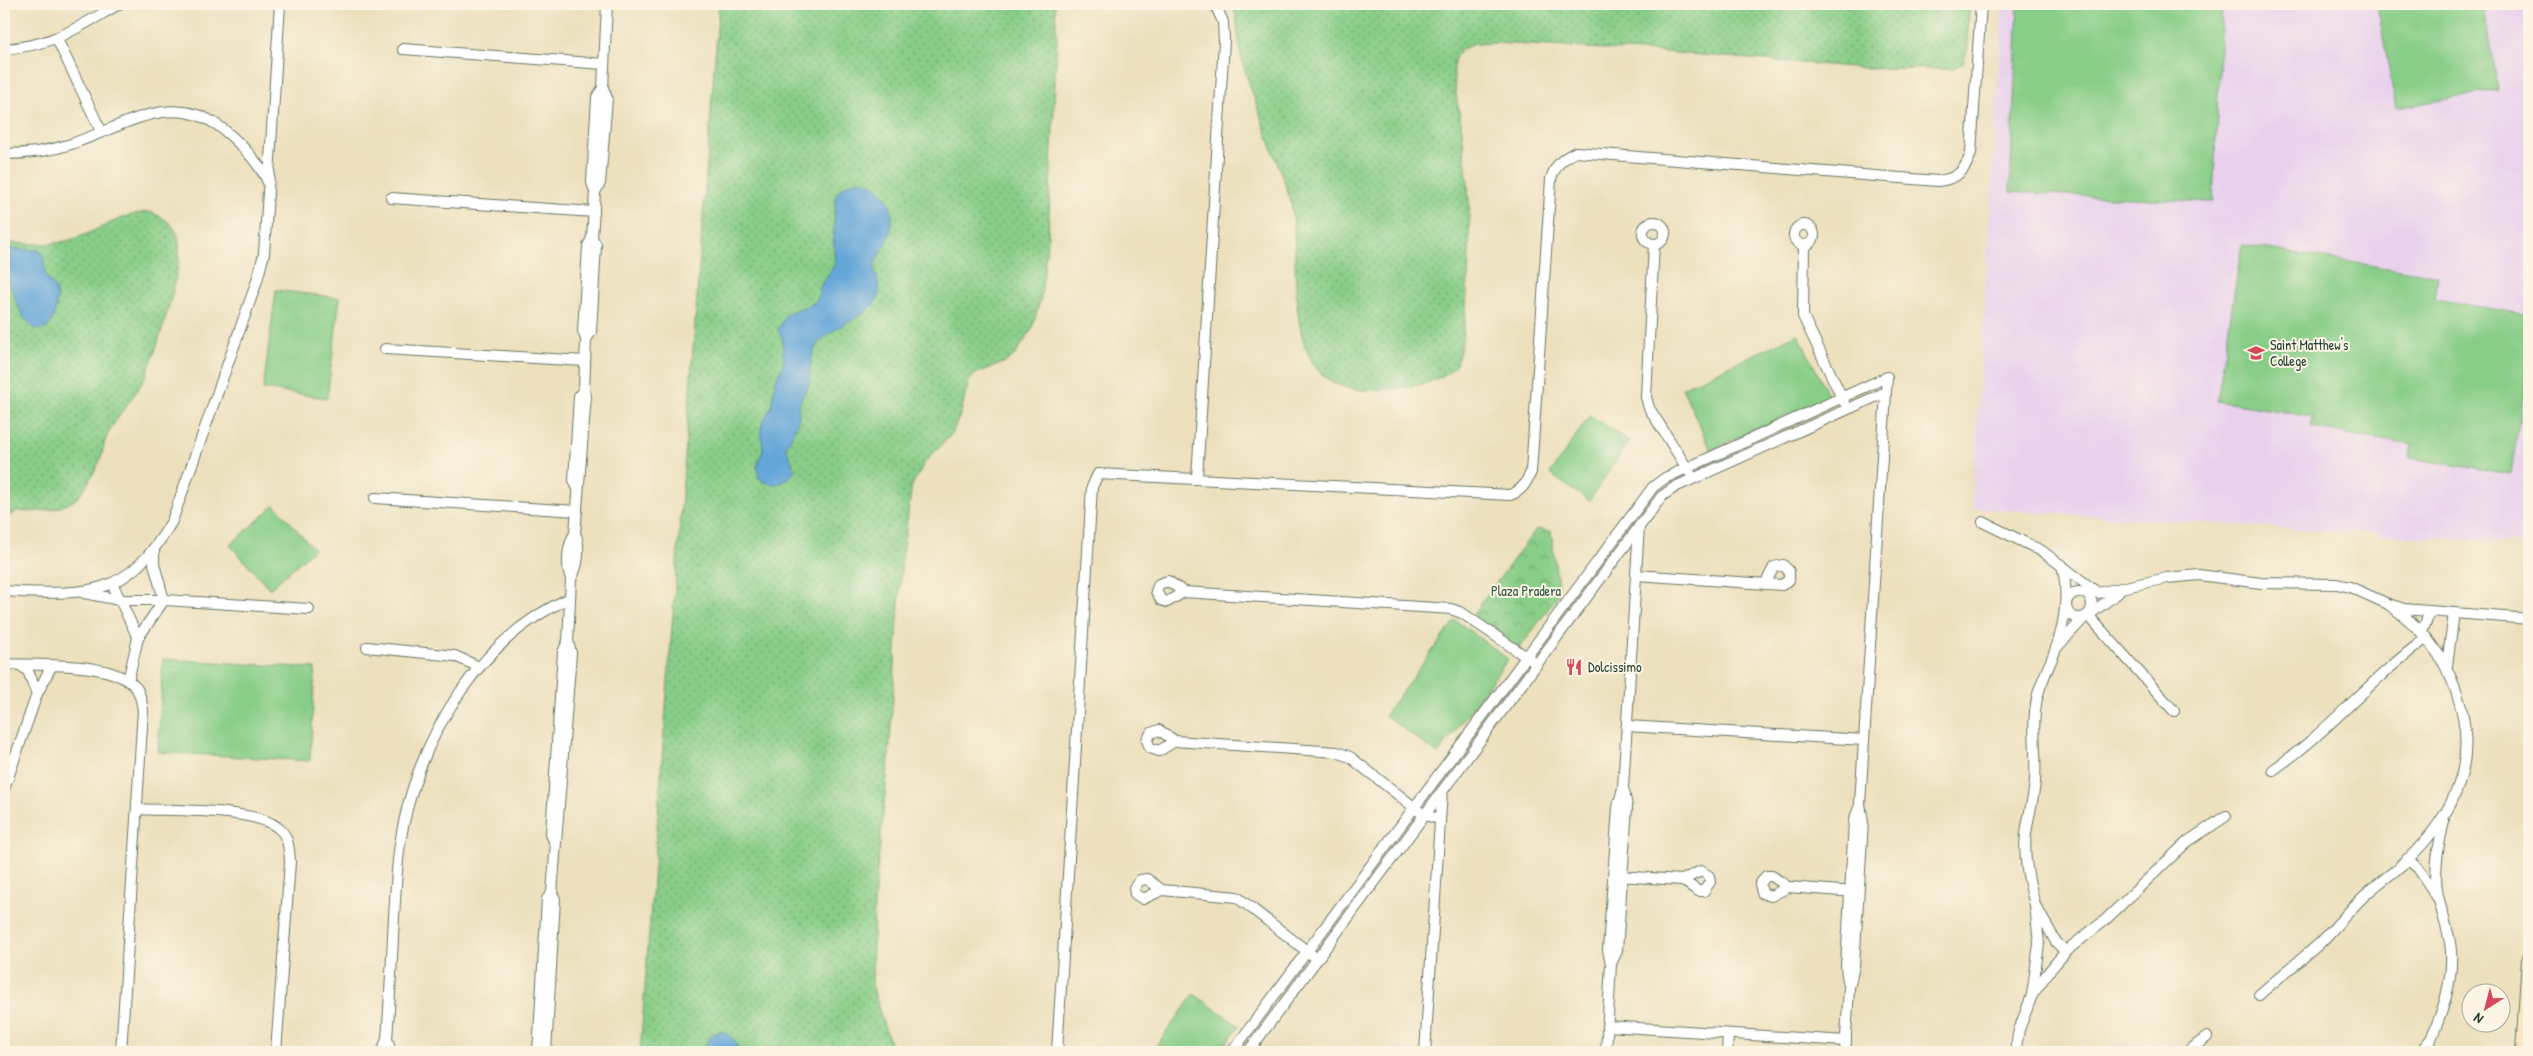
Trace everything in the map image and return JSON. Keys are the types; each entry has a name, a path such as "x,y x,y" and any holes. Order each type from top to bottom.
{"street":[{"path":"4,48 38,45 57,39 119,4"},
{"path":"81,593 112,583 133,569 154,548 177,509 256,284 266,240 280,4"},
{"path":"546,1052 547,899 552,893 555,844 551,834 563,719 563,652 568,642 572,580 576,571 578,540 575,533 578,489 581,482 586,396 584,390 586,339 591,332 596,245 592,238 596,192 592,182 598,97 603,88 608,4"},
{"path":"1197,478 1224,41 1223,22 1215,4"},
{"path":"1057,1052 1092,487 1098,474 1510,495 1517,493 1523,488 1531,472 1551,179 1554,168 1576,152 1938,181 1950,180 1960,174 1967,166 1972,153 1981,4"},
{"path":"57,39 101,131"},
{"path":"402,49 604,64"},
{"path":"4,154 49,149 71,144 148,114 164,111 192,112 215,122 240,144 259,164 269,183"},
{"path":"391,198 594,212"},
{"path":"1654,244 1646,397 1650,408 1693,479"},
{"path":"1804,245 1803,316 1848,409"},
{"path":"385,348 585,361"},
{"path":"1232,1052 1658,482 1887,377 1860,804 1854,821 1855,892 1846,966 1849,988 1846,1047 1728,1034 1607,1026"},
{"path":"1248,1052 1662,496 1675,487 1886,392"},
{"path":"375,498 577,512"},
{"path":"1606,1052 1611,964 1608,950 1618,876 1618,807 1623,788 1640,505"},
{"path":"1983,522 2042,551 2062,565 2086,590 2092,604 2088,615 2081,618 2072,617 2066,606 2066,582 2062,565"},
{"path":"1612,543 1622,550 1637,556"},
{"path":"128,681 138,638 164,600 154,564 154,548"},
{"path":"2015,1052 2019,1030 2032,995 2039,944 2038,921 2028,882 2025,850 2035,781 2034,721 2037,696 2056,649 2070,595 2086,590 2106,593 2184,574 2261,583 2322,582 2350,587 2404,609 2529,619"},
{"path":"1636,575 1765,584"},
{"path":"112,583 138,638"},
{"path":"1578,587 1589,595"},
{"path":"2056,649 2088,615 2110,598 2128,588"},
{"path":"4,591 81,593 120,600 164,600 310,609"},
{"path":"1184,592 1451,609 1462,613 1536,664"},
{"path":"382,1052 387,1039 397,873 404,823 411,795 432,740 445,716 479,667 532,619 548,608 570,598"},
{"path":"2259,994 2320,942 2360,900 2420,846 2444,817 2456,794 2466,740 2463,714 2447,665 2405,615 2388,604"},
{"path":"2426,638 2430,611"},
{"path":"2447,665 2454,613"},
{"path":"2088,615 2174,711"},
{"path":"2273,770 2311,742 2377,678 2426,638 2450,639"},
{"path":"367,647 456,656 479,667"},
{"path":"4,664 100,671 128,681 141,698 143,711 121,1052"},
{"path":"20,665 28,671 37,694"},
{"path":"4,789 37,694 52,666"},
{"path":"1627,726 1864,740"},
{"path":"1175,741 1337,752 1350,757 1424,815 1440,819"},
{"path":"1425,1052 1444,769"},
{"path":"137,809 246,815 269,821 278,827 284,835 289,844 290,862 276,1052"},
{"path":"2032,995 2052,967 2066,952 2104,921 2188,842 2226,816"},
{"path":"2428,1052 2431,1039 2445,1005 2451,969 2449,937 2440,902 2437,868 2444,817"},
{"path":"2420,846 2438,854"},
{"path":"2407,859 2421,872 2440,902"},
{"path":"2421,872 2437,868"},
{"path":"1618,876 1682,880"},
{"path":"1788,888 1855,892"},
{"path":"1162,890 1237,897 1317,959"},
{"path":"2035,905 2056,942 2066,952"},
{"path":"2039,944 2056,942"},
{"path":"2038,958 2052,967"},
{"path":"2523,1052 2529,958"},
{"path":"538,1052 547,977"},
{"path":"1727,1052 1728,1034"},
{"path":"2188,1052 2207,1037"},
{"path":"387,1039 391,1052"},
{"path":"2420,1052 2431,1039"}],"shaded area":[{"name":"Saint Matthew's College","path":"2003,4 2529,4 2529,544 1972,508"}],"green space":[{"path":"719,4 1055,4 1057,40 1048,236 1041,297 1032,329 1015,355 1006,362 975,374 969,382 959,418 951,435 925,462 912,485 902,557 889,758 874,900 872,984 890,1043 896,1052 640,1052"},
{"path":"1233,4 1969,4 1968,47 1963,63 1952,69 1865,68 1662,52 1492,43 1467,46 1459,52 1454,62 1470,214 1468,287 1463,337 1459,356 1451,370 1432,381 1407,387 1371,390 1339,385 1318,370 1305,347 1299,318 1294,224 1290,199 1243,65"},
{"path":"2018,4 2222,4 2213,202 2010,192"},
{"path":"2377,4 2482,4 2498,90 2396,108"},
{"path":"150,212 163,218 173,227 178,236 179,248 178,264 169,305 146,375 111,428 101,458 78,497 72,502 57,508 32,512 17,511 4,519 4,243 40,244 62,242 84,235 127,216"},
{"path":"2242,245 2438,276 2435,299 2529,315 2529,359 2511,474 2410,458 2412,445 2311,428 2312,416 2217,401"},
{"path":"276,290 340,298 327,398 263,389"},
{"path":"1798,334 1829,396 1711,450 1682,388"},
{"path":"1590,415 1629,441 1589,501 1550,474"},
{"path":"275,505 314,549 270,589 230,545"},
{"name":"Plaza Pradera","path":"1536,529 1551,531 1559,594 1520,648 1472,616"},
{"path":"1455,620 1508,659 1438,754 1385,715"},
{"path":"163,659 315,668 310,761 158,752"},
{"path":"1194,994 1239,1026 1220,1052 1152,1052"}],"water":[{"path":"861,180 881,191 891,207 892,216 889,236 875,264 879,287 878,296 870,308 826,336 814,350 809,384 800,402 797,424 786,447 795,471 783,482 778,484 768,483 759,478 757,466 763,450 761,428 771,408 775,382 784,363 782,338 778,330 787,313 813,304 817,300 821,285 835,264 834,228 837,193 848,184"},
{"path":"10,249 39,250 42,255 46,274 55,289 57,298 54,316 46,329 35,329 23,317 4,272 4,251"},
{"path":"723,1031 735,1041 739,1052 702,1052 707,1041 712,1036"}],"place":[{"name":"Saint Matthew's College","path":"2256,353"},
{"name":"Dolcissimo","path":"1574,667"}]}
